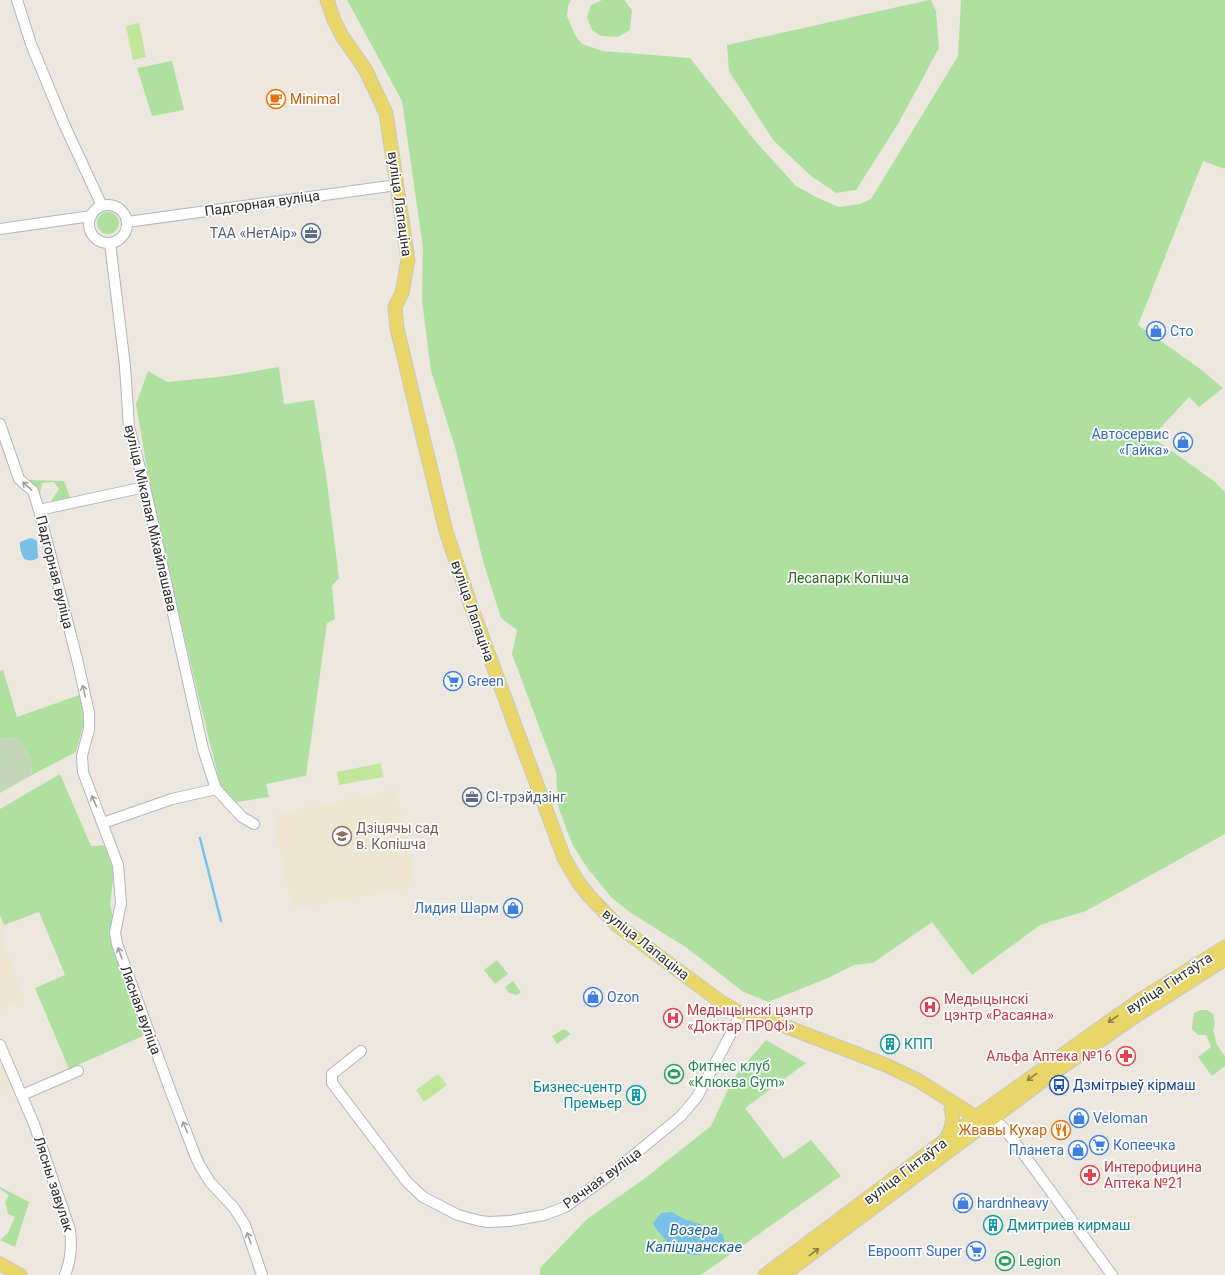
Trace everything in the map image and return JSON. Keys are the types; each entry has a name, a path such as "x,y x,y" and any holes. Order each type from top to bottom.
{"main road":[{"name":"вуліца Лапаціна","path":"327,0 334,20 342,36 365,69 386,113 408,260 402,293 395,307 397,328 419,421 446,531 472,609 564,858 578,882 606,915 617,925 721,1002 741,1013 761,1017 886,1066 919,1081 976,1117"},
{"name":"вуліца Гінтаўта","path":"765,1275 976,1117 1140,1000 1225,947"},
{"name":"вуліца Гінтаўта","path":"783,1275 989,1120 1131,1018 1225,959"},
{"path":"741,1013 758,1024 888,1074 951,1109 989,1120"},
{"path":"946,1139 953,1123 951,1109"},
{"path":"0,1264 20,1275"}],"street":[{"path":"17,0 31,44 64,124 102,206"},
{"name":"Падгорная вуліца","path":"127,222 397,185"},
{"path":"110,205 118,208 124,214 127,222 126,229 123,236 117,241 110,243 102,242 95,238 91,231 89,224 91,216 97,208 102,206 110,205"},
{"path":"0,229 91,216"},
{"name":"вуліца Мікалая Міхайлашава","path":"110,243 126,366 129,427 145,487 203,748 216,789"},
{"name":"Падгорная вуліца","path":"0,424 19,479 33,491 39,510 78,663 89,712 89,729"},
{"path":"39,510 145,487"},
{"name":"Лясная вуліца","path":"89,729 82,756 83,772 118,865 121,902 115,933 117,944 195,1155 210,1182 234,1208 245,1225 262,1275"},
{"path":"102,823 172,799 216,789 242,817 254,824"},
{"name":"Рачная вуліца","path":"361,1051 332,1074 332,1083 407,1182 423,1197 458,1215 489,1222 510,1221 544,1215 565,1207 616,1170 681,1116 696,1098 741,1013"},
{"name":"Лясны завулак","path":"0,1045 40,1139 70,1230 72,1246 70,1264 65,1275"},
{"path":"22,1095 78,1071"},
{"path":"989,1120 1001,1125 1014,1141 1112,1275"}],"shaded area":[{"name":"Дзіцячы сад в. Копішча","path":"396,790 414,874 407,888 293,909 273,815"},
{"path":"0,915 4,925 3,941 24,998 0,1010"},
{"path":"0,1064 10,1086 0,1089"}],"green space":[{"name":"Лесапарк Копішча","path":"347,0 571,0 568,6 567,16 575,35 582,44 603,51 690,58 756,142 796,186 839,207 860,204 871,199 958,56 961,0 1225,0 1225,169 1203,161 1138,325 1199,368 1223,388 1199,407 1189,397 1152,437 1214,481 1225,492 1225,834 1086,911 1040,925 972,975 932,922 873,963 854,965 828,978 768,1002 742,991 687,948 631,913 612,898 588,869 572,844 558,806 556,772 512,654 517,630 501,618 483,561 455,447 431,371 422,300 423,248 402,101"},
{"path":"602,0 624,0 632,10 630,30 618,37 601,36 592,30 587,17 591,5"},
{"path":"931,0 936,11 939,48 898,124 856,190 836,193 811,176 773,140 729,71 727,45"},
{"path":"139,23 146,57 133,60 126,26"},
{"path":"172,61 184,110 152,116 137,68"},
{"path":"108,212 116,215 119,223 116,231 108,234 100,231 97,223 100,215"},
{"path":"279,367 284,404 314,400 326,475 339,578 332,586 335,619 327,623 306,776 266,784 269,797 237,802 231,799 221,788 152,499 136,404 148,371 167,382 227,376"},
{"path":"30,480 64,481 70,498 54,503 51,501 59,489 54,482 42,483 40,494 38,494 30,483"},
{"path":"3,670 17,717 82,694 83,726 76,752 32,775 31,760 18,738 0,739 0,671"},
{"path":"18,738 31,760 32,775 0,793 0,739"},
{"path":"381,763 383,777 339,785 337,772"},
{"path":"60,774 91,846 106,845 114,873 110,905 143,1036 69,1069 35,988 65,975 39,912 4,925 0,915 0,809"},
{"path":"497,960 508,974 495,984 484,970"},
{"path":"513,981 521,992 517,995 509,993 505,987"},
{"path":"1200,1010 1207,1010 1213,1014 1215,1023 1213,1030 1217,1045 1225,1056 1225,1066 1212,1076 1198,1057 1211,1047 1206,1035 1198,1035 1192,1029 1194,1013"},
{"path":"564,1029 571,1034 557,1044 552,1036"},
{"path":"766,1040 806,1063 745,1108 784,1159 811,1140 841,1176 701,1275 540,1275 540,1268 587,1219 644,1179 711,1126 732,1081"},
{"path":"438,1074 447,1085 424,1102 416,1090"},
{"path":"0,1187 29,1202 15,1247 0,1240 8,1233 15,1217 8,1214 5,1202 9,1195 0,1189"}],"water":[{"path":"30,538 37,541 38,558 34,560 24,559 21,551 20,542"},
{"name":"Возера Капішчанскае","path":"672,1212 684,1219 715,1229 723,1235 725,1245 702,1255 687,1254 675,1248 664,1239 653,1223 661,1213"}],"waterway":[{"path":"200,838 221,921"}],"place":[{"name":"Minimal","path":"276,99"},
{"name":"ТАА «НетАір»","path":"311,233"},
{"name":"Сто","path":"1156,331"},
{"name":"Автосервис «Гайка»","path":"1183,442"},
{"name":"Green","path":"453,681"},
{"name":"СІ-трэйдзінг","path":"472,797"},
{"name":"Дзіцячы сад в. Копішча","path":"342,836"},
{"name":"Лидия Шарм","path":"513,908"},
{"name":"Ozon","path":"593,997"},
{"name":"Медыцынскі цэнтр «Расаяна»","path":"930,1007"},
{"name":"Медыцынскі цэнтр «Доктар ПРОФІ»","path":"673,1018"},
{"name":"КПП","path":"890,1044"},
{"name":"Альфа Аптека №16","path":"1126,1056"},
{"name":"Фитнес клуб «Клюква Gym»","path":"674,1074"},
{"name":"Дзмітрыеў кірмаш","path":"1059,1085"},
{"name":"Бизнес-центр Премьер","path":"636,1095"},
{"name":"Veloman","path":"1079,1118"},
{"name":"Жвавы Кухар","path":"1061,1130"},
{"name":"Копеечка","path":"1099,1145"},
{"name":"Планета","path":"1078,1150"},
{"name":"Интерофицина Аптека №21","path":"1090,1175"},
{"name":"hardnheavy","path":"963,1203"},
{"name":"Дмитриев кирмаш","path":"993,1225"},
{"name":"Евроопт Super","path":"976,1251"},
{"name":"Legion","path":"1005,1261"}]}
